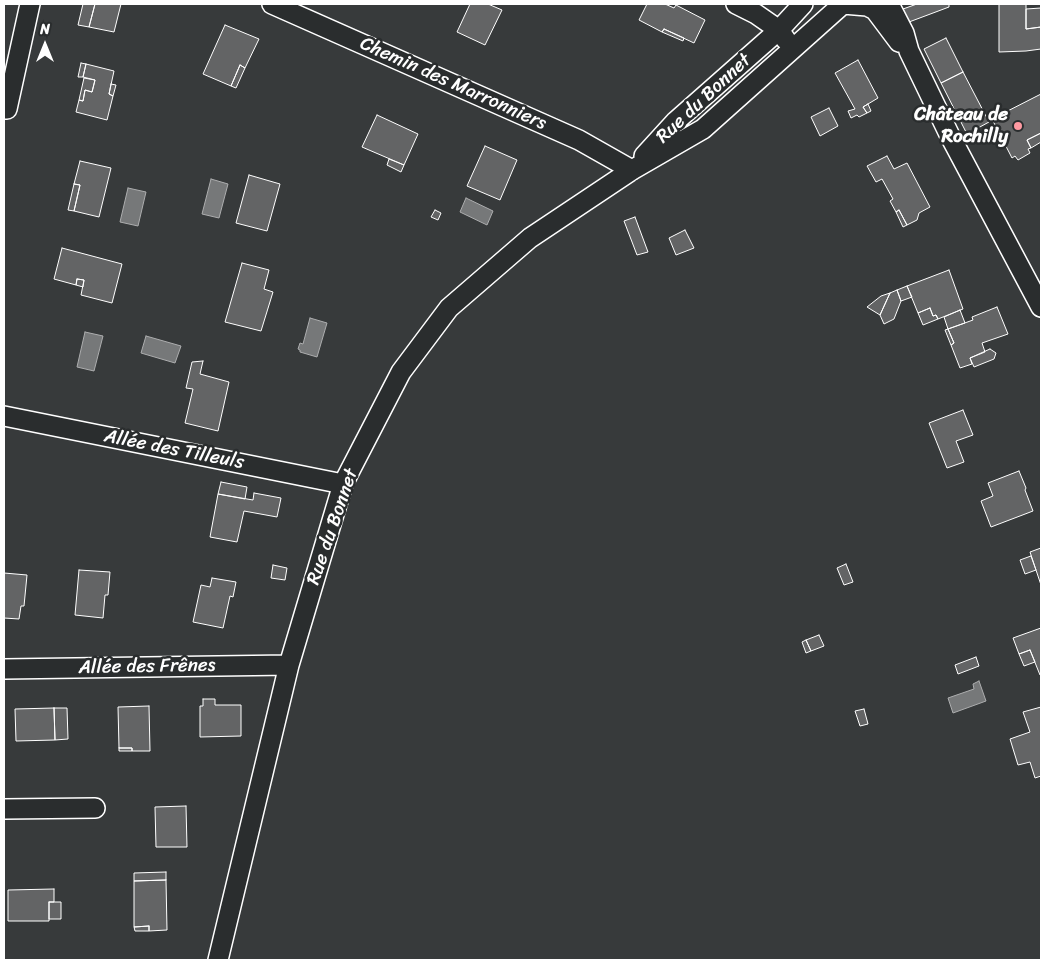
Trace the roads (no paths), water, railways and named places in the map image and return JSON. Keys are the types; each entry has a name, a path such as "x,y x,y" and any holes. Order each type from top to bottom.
{"street":[{"path":"4,109 7,109 30,4"},
{"name":"Chemin des Marronniers","path":"272,4 579,140 632,170"},
{"path":"736,4 756,14 779,30 792,49"},
{"name":"Rue du Bonnet","path":"632,170 676,121 779,30 803,4"},
{"path":"843,4 866,5 875,10 896,40 909,51"},
{"name":"Rue du Bonnet","path":"218,960 289,665 343,484 401,372 449,308 530,238 632,170 703,129 843,4"},
{"path":"888,4 904,33 909,51 950,136 1041,307"},
{"name":"Allée des Tilleuls","path":"4,416 343,484"},
{"name":"Allée des Frênes","path":"4,669 289,665"},
{"path":"4,809 95,808"}],"place":[{"name":"Château de Rochilly","path":"1018,126"}]}
